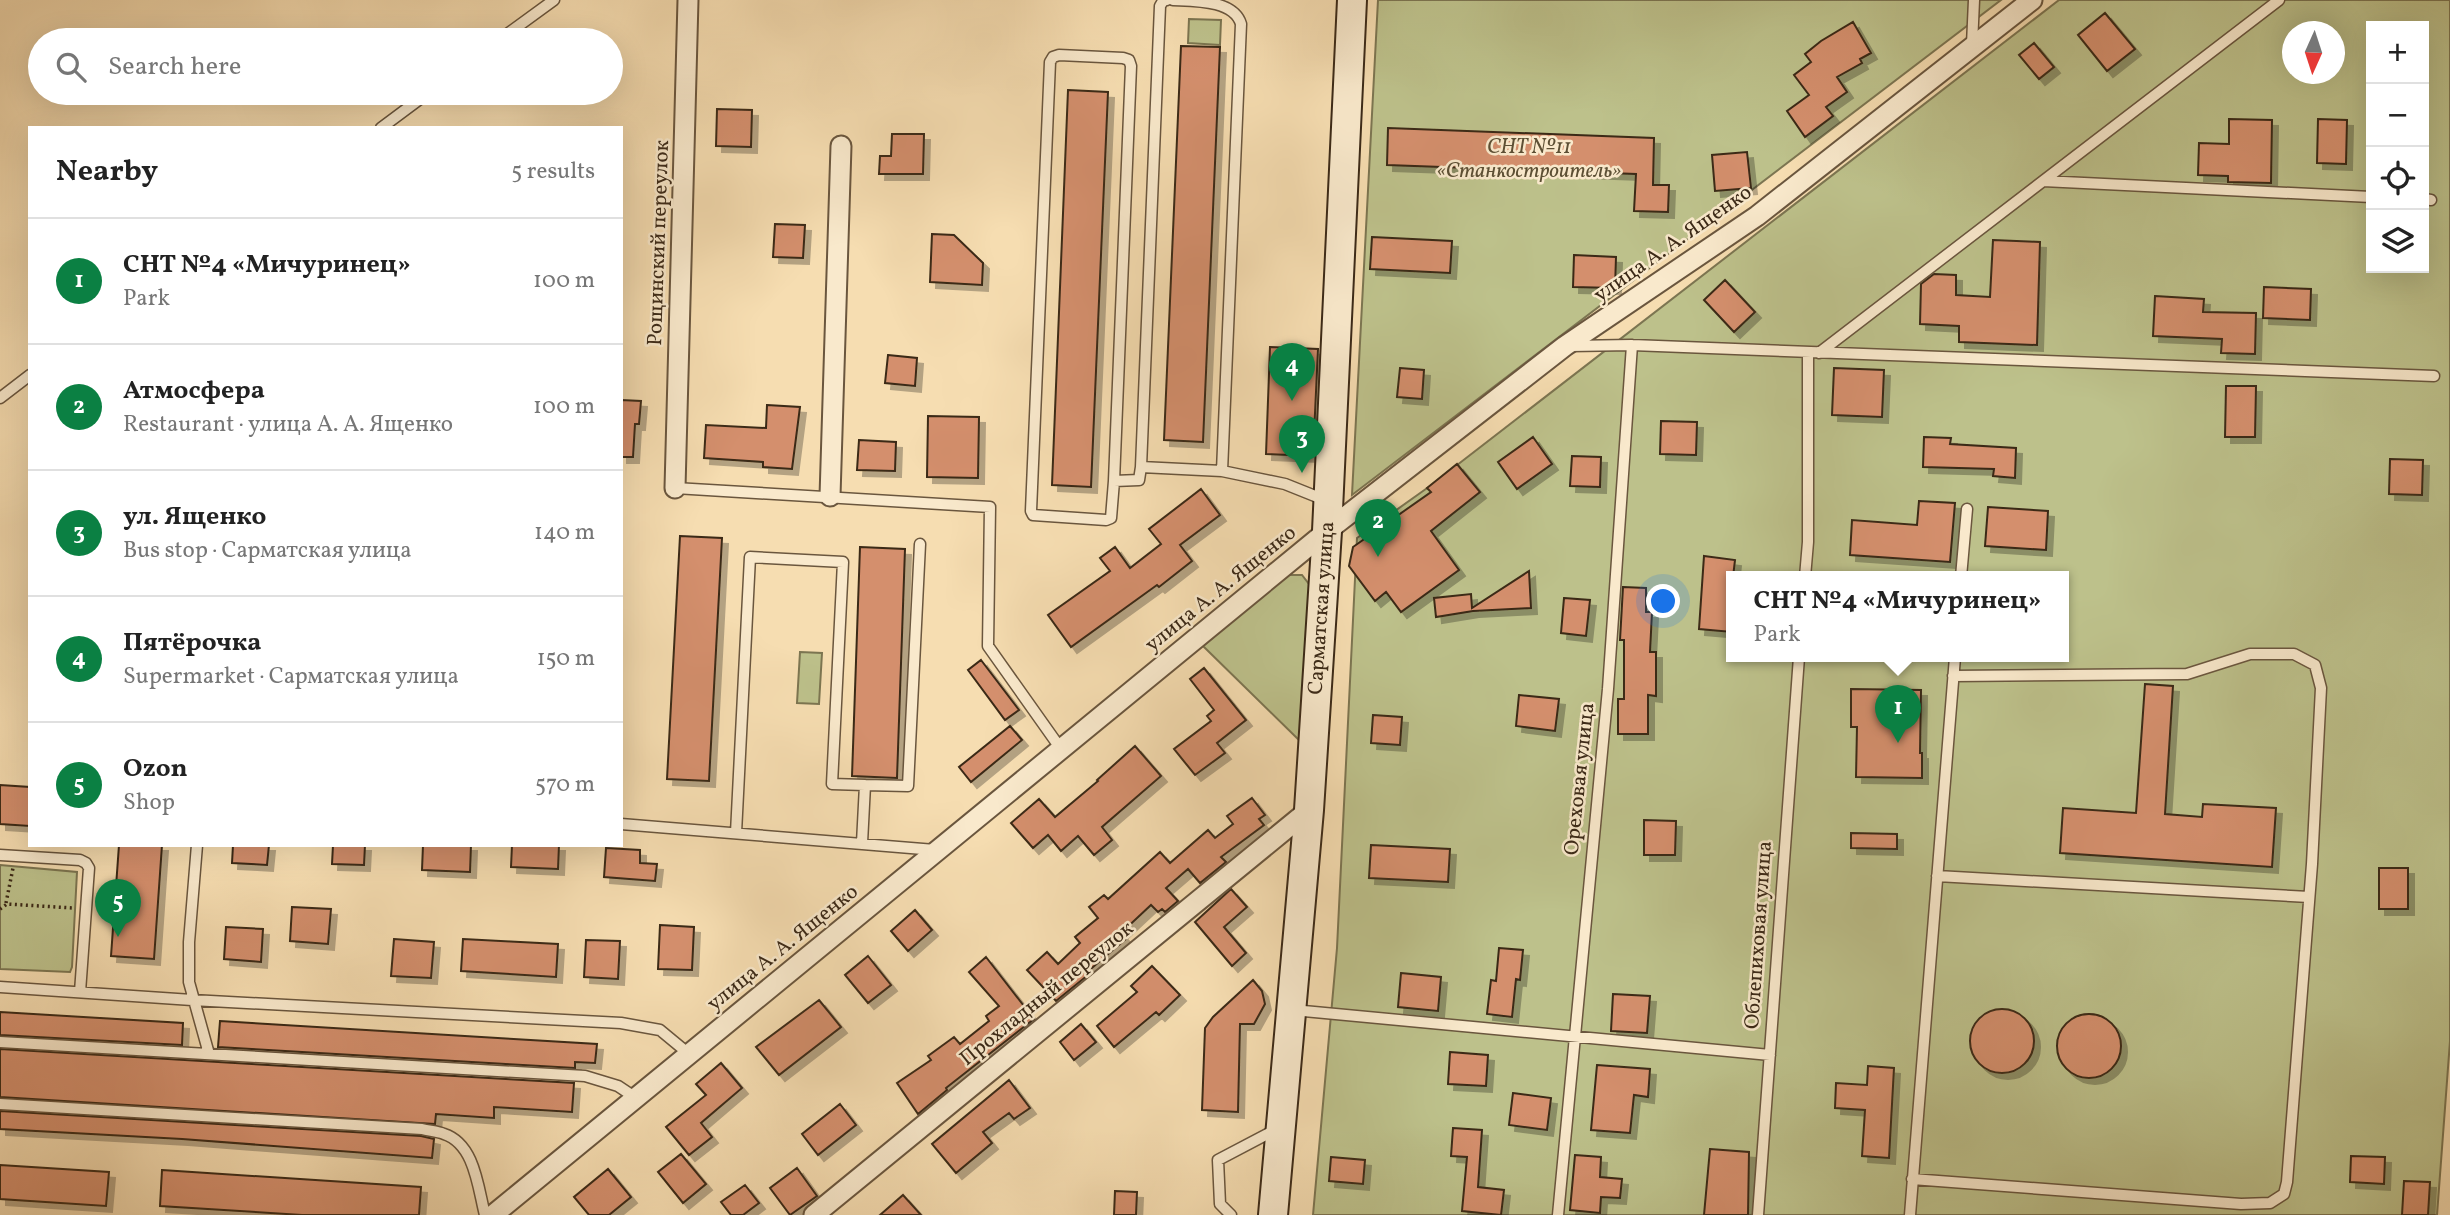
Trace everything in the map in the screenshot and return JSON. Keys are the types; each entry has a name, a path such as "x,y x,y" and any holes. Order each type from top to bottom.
{"main road":[{"name":"Сарматская улица","path":"1273,1215 1310,810 1329,501 1352,0"}],"street":[{"name":"Рощинский переулок","path":"675,488 688,0"},
{"name":"улица А. А. Ященко","path":"493,1215 1327,531 1565,346 1757,216 2032,0"},
{"path":"830,496 841,146"},
{"name":"Прохладный переулок","path":"814,1215 1310,810"}],"lane":[{"path":"516,28 554,0"},
{"path":"1114,481 1139,480 1141,467 1160,6 1163,1 1170,0 1218,3 1234,12 1240,18 1241,24 1222,471"},
{"path":"1972,46 1974,0"},
{"path":"1813,353 2279,0"},
{"path":"1059,55 1123,58 1129,60 1131,66 1114,481 1111,518 1106,520 1033,515 1031,510 1050,62 1053,57 1059,55"},
{"path":"384,126 412,105"},
{"path":"2043,181 2366,197"},
{"path":"1565,346 1632,345 2434,376"},
{"name":"Ореховая улица","path":"1558,1215 1608,689 1632,345"},
{"path":"1806,571 1813,353"},
{"path":"0,398 28,377"},
{"path":"1141,467 1222,471 1285,484 1329,501"},
{"path":"675,488 990,507 988,646 1061,749"},
{"path":"1961,571 1966,509"},
{"path":"736,833 750,557 843,562 832,784 908,786 920,544"},
{"path":"1912,1179 2241,1204 2270,1203 2284,1194 2287,1182 2309,897 2321,688 2315,665 2294,654 2250,654 2188,674 1953,676"},
{"name":"Облепиховая улица","path":"1758,1215 1800,662"},
{"path":"1910,1215 1954,662"},
{"path":"862,843 864,785"},
{"path":"623,824 938,850"},
{"path":"197,847 188,942 188,982 209,1054"},
{"path":"0,855 80,860 86,863 89,869 80,992"},
{"path":"1937,876 2309,897"},
{"path":"0,986 192,1000 621,1023 660,1030 689,1054"},
{"path":"1292,1010 1770,1055"},
{"path":"0,1042 585,1076 618,1086 636,1098"},
{"path":"0,1104 422,1129 445,1134 461,1144 470,1159 485,1215"},
{"path":"1231,1215 1220,1204 1218,1160 1280,1127"}],"path":[{"path":"0,909 7,903 15,856"},
{"path":"0,897 7,903 86,909"}],"green space":[{"name":"СНТ №11 «Станкостроитель»","path":"1378,0 2001,0 1352,495"},
{"path":"2059,0 2450,0 2450,1041 2437,1215 1313,1215 1337,948 1357,538 1430,486"},
{"path":"1189,19 1221,20 1220,45 1188,43"},
{"path":"1286,575 1302,575 1315,592 1303,744 1203,646"},
{"path":"800,652 822,653 819,704 797,703"},
{"path":"0,865 77,872 70,972 0,969"}],"building":[{"path":"2105,13 2135,49 2107,71 2078,35"},
{"path":"1853,22 1871,53 1860,59 1862,63 1837,77 1847,92 1826,107 1833,116 1805,137 1787,111 1809,95 1794,75 1811,62 1805,54"},
{"path":"2034,43 2054,67 2039,79 2019,55"},
{"path":"1181,46 1220,47 1203,442 1164,440"},
{"path":"1068,90 1108,92 1091,487 1052,485"},
{"path":"717,109 752,110 751,147 716,146"},
{"path":"2229,119 2272,120 2271,183 2228,182 2228,176 2198,175 2199,143 2229,144"},
{"path":"2318,119 2347,120 2346,164 2317,163"},
{"path":"1388,128 1654,138 1653,185 1669,185 1668,212 1634,211 1636,174 1387,165"},
{"path":"892,134 924,134 923,174 879,174 880,156 891,156"},
{"path":"1747,152 1751,188 1715,191 1712,155"},
{"path":"775,224 805,225 803,258 773,257"},
{"path":"932,234 954,235 983,263 982,285 930,282"},
{"path":"1372,237 1452,241 1450,273 1370,269"},
{"path":"1993,240 2040,242 2037,345 1959,342 1959,326 1920,324 1921,284 1934,274 1956,275 1956,295 1990,297"},
{"path":"1574,255 1616,257 1615,288 1573,287"},
{"path":"1725,280 1755,312 1734,332 1704,300"},
{"path":"2264,287 2311,289 2310,320 2263,318"},
{"path":"2155,296 2204,299 2203,312 2256,313 2255,354 2221,353 2222,339 2153,336"},
{"path":"1270,347 1318,349 1313,456 1266,454"},
{"path":"888,355 917,358 915,386 885,383"},
{"path":"1400,368 1424,370 1422,399 1397,397"},
{"path":"1834,368 1884,370 1882,417 1832,415"},
{"path":"2226,386 2256,386 2255,437 2225,437"},
{"path":"623,400 641,401 639,424 635,424 633,457 623,457"},
{"path":"767,405 800,407 792,469 763,467 763,462 704,458 706,425 766,428"},
{"path":"928,416 979,417 978,478 927,477"},
{"path":"1661,421 1697,422 1696,455 1660,454"},
{"path":"1533,437 1552,464 1517,489 1498,462"},
{"path":"1924,437 1951,438 1950,444 2016,448 2015,478 1993,476 1994,469 1923,467"},
{"path":"859,440 896,442 895,471 857,470"},
{"path":"1572,456 1601,457 1600,487 1570,486"},
{"path":"2390,459 2423,460 2422,495 2389,494"},
{"path":"1457,464 1480,492 1431,531 1459,570 1401,612 1386,592 1375,601 1349,566 1353,547 1431,492 1427,488"},
{"path":"1201,489 1220,515 1180,545 1192,561 1071,647 1048,615 1110,571 1100,558 1115,547 1130,568 1161,544 1149,529"},
{"path":"1919,501 1955,503 1950,562 1850,555 1852,520 1917,525"},
{"path":"1988,507 2048,511 2046,550 1985,546"},
{"path":"680,536 722,538 709,781 667,779"},
{"path":"860,547 905,549 897,778 852,776"},
{"path":"1704,556 1735,560 1734,571 1726,571 1726,631 1699,629"},
{"path":"1529,571 1531,608 1473,611 1436,617 1434,598 1471,594 1472,608"},
{"path":"1623,587 1646,588 1646,612 1652,612 1650,652 1656,652 1656,696 1648,695 1648,734 1618,734 1618,699 1624,699 1624,640 1620,640"},
{"path":"1564,598 1590,600 1586,636 1561,633"},
{"path":"981,660 1019,710 1005,720 968,670"},
{"path":"1204,668 1246,720 1217,743 1225,753 1195,775 1174,749 1211,721 1207,716 1214,710 1190,679"},
{"path":"2145,684 2173,686 2165,814 2202,817 2203,804 2276,808 2272,867 2060,853 2063,808 2136,813"},
{"path":"1851,689 1921,690 1922,778 1856,777 1857,727 1851,727"},
{"path":"1519,695 1559,699 1555,731 1516,726"},
{"path":"1373,715 1402,717 1400,745 1371,743"},
{"path":"1010,726 1022,740 971,782 959,767"},
{"path":"1135,746 1161,776 1102,827 1112,840 1094,855 1078,836 1061,851 1048,835 1033,848 1011,823 1039,799 1055,817"},
{"path":"0,785 28,787 28,826 0,824"},
{"path":"1252,798 1265,815 1259,819 1264,825 1221,857 1226,862 1200,883 1188,869 1166,888 1178,901 1165,912 1162,909 1158,912 1151,905 1121,933 1126,939 1056,1001 1027,970 1047,952 1058,964 1080,943 1075,937 1098,918 1089,907 1104,895 1108,899 1160,852 1170,863 1208,830 1215,838 1233,824 1227,816"},
{"path":"1644,820 1676,821 1675,855 1644,855"},
{"path":"1851,833 1897,834 1897,849 1851,848"},
{"path":"1371,845 1450,849 1448,882 1369,878"},
{"path":"119,847 162,847 154,959 111,956"},
{"path":"233,847 269,847 267,865 232,863"},
{"path":"333,847 365,847 364,865 332,864"},
{"path":"423,847 471,847 470,872 422,870"},
{"path":"512,847 559,847 558,869 511,867"},
{"path":"606,848 640,850 640,863 657,864 655,881 604,877"},
{"path":"2379,868 2408,868 2408,909 2379,909"},
{"path":"1231,889 1247,907 1224,927 1246,953 1232,966 1195,922"},
{"path":"292,907 331,909 328,944 290,941"},
{"path":"915,910 932,930 908,951 891,931"},
{"path":"660,925 694,927 692,970 658,969"},
{"path":"226,927 263,929 261,962 224,959"},
{"path":"394,939 434,942 431,978 391,976"},
{"path":"463,939 558,944 556,977 461,971"},
{"path":"586,940 620,941 618,979 584,977"},
{"path":"1499,948 1523,950 1520,980 1516,979 1512,1017 1487,1014 1491,980 1496,981"},
{"path":"868,956 891,985 868,1003 845,975"},
{"path":"986,957 1034,1019 946,1088 947,1090 918,1114 897,1083 931,1060 928,1056 954,1037 960,1044 989,1021 986,1016 999,1006 969,972"},
{"path":"1152,966 1180,995 1159,1015 1156,1012 1114,1047 1097,1026 1137,992 1131,986"},
{"path":"1401,973 1441,977 1438,1011 1398,1007"},
{"path":"1253,980 1262,991 1265,1004 1254,1024 1240,1024 1238,1112 1202,1110 1205,1028 1213,1017"},
{"path":"1613,994 1650,996 1647,1033 1611,1031"},
{"path":"819,1000 841,1027 779,1075 756,1047"},
{"path":"2002,1009 2020,1015 2028,1023 2034,1041 2028,1059 2020,1067 2002,1073 1984,1067 1976,1059 1970,1041 1976,1023 1984,1015"},
{"path":"0,1012 183,1023 182,1045 0,1035"},
{"path":"2089,1014 2107,1020 2115,1028 2121,1046 2115,1064 2107,1072 2089,1078 2071,1072 2063,1064 2057,1046 2063,1028 2071,1020"},
{"path":"220,1021 597,1044 595,1063 575,1062 575,1068 218,1047"},
{"path":"1081,1024 1096,1042 1074,1060 1060,1042"},
{"path":"0,1049 574,1083 572,1112 494,1107 494,1118 436,1114 435,1124 0,1097"},
{"path":"1450,1052 1488,1055 1486,1086 1448,1084"},
{"path":"721,1063 742,1088 701,1123 712,1137 689,1155 666,1127 706,1095 696,1084"},
{"path":"1597,1065 1650,1069 1648,1097 1634,1095 1630,1133 1591,1130"},
{"path":"1868,1066 1894,1068 1889,1158 1862,1156 1865,1110 1835,1108 1836,1083 1867,1085"},
{"path":"1009,1080 1030,1108 1014,1119 1009,1113 983,1132 992,1143 956,1173 932,1144"},
{"path":"1513,1093 1551,1098 1547,1130 1509,1125"},
{"path":"840,1104 856,1125 818,1155 802,1134"},
{"path":"0,1111 421,1136 434,1139 432,1158 182,1139 0,1129"},
{"path":"1453,1128 1482,1130 1478,1187 1504,1190 1501,1215 1462,1211 1467,1157 1451,1156"},
{"path":"1710,1149 1749,1152 1748,1215 1704,1215"},
{"path":"681,1154 706,1184 683,1203 658,1172"},
{"path":"1575,1155 1601,1157 1600,1177 1622,1179 1620,1198 1601,1197 1600,1213 1570,1210"},
{"path":"2351,1156 2385,1157 2384,1184 2350,1182"},
{"path":"1331,1157 1365,1160 1363,1184 1329,1181"},
{"path":"0,1165 109,1172 106,1206 0,1199"},
{"path":"797,1168 817,1196 790,1215 770,1188"},
{"path":"608,1169 631,1197 609,1215 589,1215 574,1197"},
{"path":"162,1170 421,1187 419,1215 302,1215 160,1206"},
{"path":"2404,1181 2430,1182 2428,1215 2402,1215"},
{"path":"745,1185 759,1203 743,1215 731,1215 721,1202"},
{"path":"1115,1191 1137,1192 1136,1215 1114,1215"},
{"path":"903,1195 921,1215 880,1215"}],"place":[{"name":"Пятёрочка","path":"1292,401"},
{"name":"ул. Ященко","path":"1302,473"},
{"name":"Атмосфера","path":"1378,557"},
{"name":"СНТ №4 «Мичуринец»","path":"1898,743"},
{"name":"Ozon","path":"118,937"}]}
